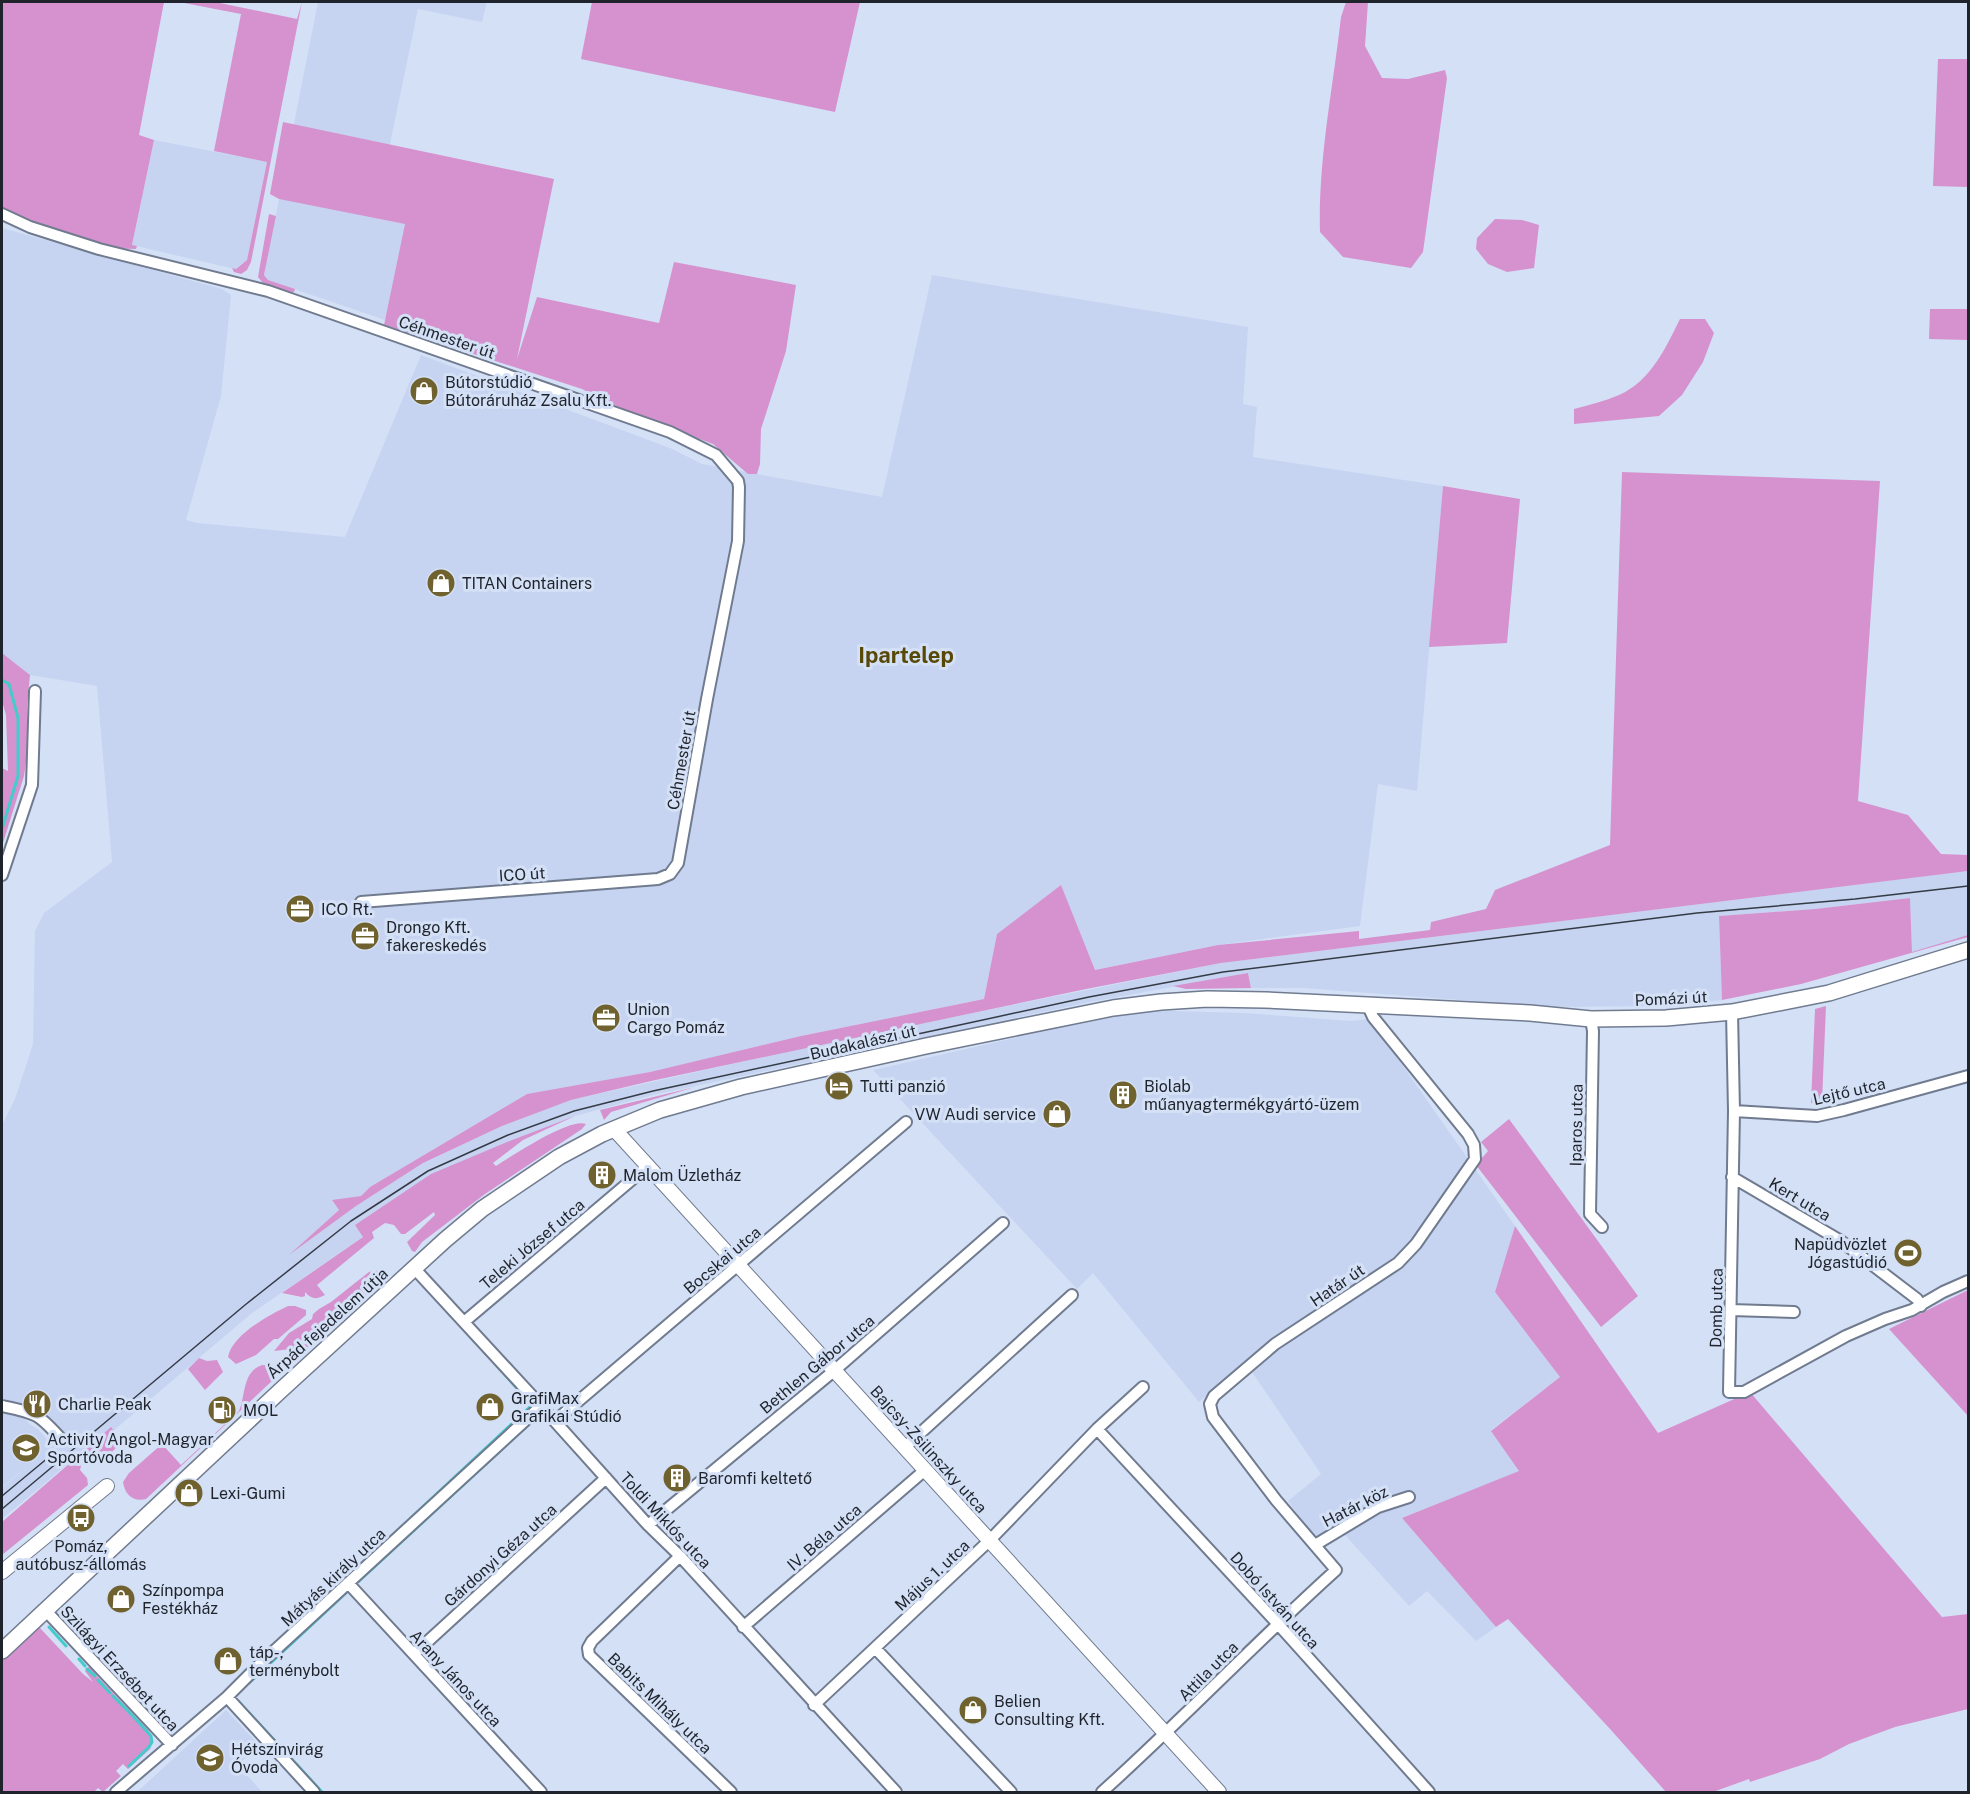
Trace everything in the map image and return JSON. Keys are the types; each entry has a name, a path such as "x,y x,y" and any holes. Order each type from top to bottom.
{"main road":[{"name":"Pomázi út","path":"1368,1006 1591,1019 1666,1018 1732,1012 1829,993 1968,950"},
{"name":"Budakalászi út","path":"414,1268 500,1196 558,1157 614,1129 683,1102 741,1087 997,1031 1113,1008 1207,999 1368,1006"},
{"name":"Árpád fejedelem útja","path":"2,1651 279,1391 414,1268"}],"street":[{"name":"Céhmester út","path":"2,214 30,227 99,249 268,291 670,432 716,455 738,481 738,541 706,699 678,863"},
{"path":"2,875 32,785 35,691"},
{"name":"ICO út","path":"362,902 657,879 669,874 678,863"},
{"name":"Határ út","path":"1336,1570 1243,1457 1214,1417 1210,1404 1214,1396 1275,1344 1398,1263 1416,1244 1475,1159 1474,1145 1468,1134 1373,1017 1368,1006"},
{"name":"Domb utca","path":"1732,1012 1734,1111 1730,1392 1744,1392 1846,1336 1921,1306"},
{"name":"Iparos utca","path":"1591,1019 1593,1031 1590,1214 1602,1227"},
{"name":"Lejtő utca","path":"1734,1111 1817,1116 1968,1076"},
{"name":"Bocskai utca","path":"555,1421 906,1122"},
{"name":"Bajcsy-Zsilinszky utca","path":"614,1129 1219,1792"},
{"name":"Teleki József utca","path":"464,1322 648,1166"},
{"name":"Kert utca","path":"1732,1177 1841,1241 1917,1299 1921,1306"},
{"name":"Bethlen Gábor utca","path":"648,1525 835,1370 1003,1224"},
{"name":"Toldi Miklós utca","path":"414,1268 648,1525 680,1556 814,1706 896,1792"},
{"path":"1921,1306 1943,1292 1968,1281"},
{"path":"905,1448 1072,1295"},
{"path":"1731,1310 1794,1312"},
{"name":"Május 1. utca","path":"814,1706 990,1540 1097,1429 1143,1387"},
{"path":"2,1406 32,1412 61,1439"},
{"name":"Mátyás király utca","path":"116,1792 227,1697 541,1406"},
{"name":"Dobó István utca","path":"1097,1429 1277,1623 1429,1792"},
{"name":"IV. Béla utca","path":"743,1627 925,1470"},
{"name":"Gárdonyi Géza utca","path":"414,1654 606,1478"},
{"path":"2,1572 107,1486"},
{"name":"Határ köz","path":"1315,1545 1378,1507 1409,1497"},
{"name":"Babits Mihály utca","path":"680,1556 592,1641 588,1648 589,1655 731,1792"},
{"name":"Attila utca","path":"1102,1792 1166,1734 1277,1623 1336,1570"},
{"name":"Arany János utca","path":"348,1583 541,1792"},
{"name":"Szilágyi Erzsébet utca","path":"46,1611 172,1745"},
{"path":"875,1648 1011,1792"},
{"path":"227,1697 314,1792"}],"shaded area":[{"path":"2,2 164,2 139,135 154,140 132,245 137,246 136,249 84,241 2,208"},
{"path":"179,2 215,2 297,19 302,2 251,262 247,270 241,274 234,272 232,268 236,269 247,260 267,162 214,151 241,14"},
{"path":"318,2 487,2 482,22 418,9 375,216 345,211 406,223 385,320 268,280 264,275"},
{"path":"592,2 860,2 835,112 581,59"},
{"path":"1346,2 1368,2 1365,46 1382,78 1408,79 1445,70 1447,78 1423,252 1411,268 1343,257 1320,232 1324,151 1341,17"},
{"path":"1938,59 1968,59 1968,187 1933,186"},
{"path":"283,122 554,179 517,359 537,297 659,323 674,262 796,285 786,351 761,429 760,464 757,474 748,474 713,444 630,413 582,389 384,325 405,224 279,199 270,194"},
{"path":"154,140 267,162 247,260 235,269 132,245"},
{"path":"269,214 276,216 264,275 268,280 295,289 291,293 263,283 258,277"},
{"path":"1495,219 1522,220 1539,225 1534,268 1507,272 1488,264 1476,249 1477,238"},
{"path":"2,228 222,289 231,295 221,396 186,520 198,523 345,537 421,355 670,448 702,464 882,497 932,275 1248,327 1243,404 1257,407 1253,457 1443,486 1417,791 1378,784 1360,926 1218,945 1095,970 1061,886 997,934 984,999 801,1036 650,1072 527,1094 370,1187 361,1196 332,1201 339,1210 293,1252 356,1206 423,1163 502,1126 571,1100 854,1037 1221,963 1968,871 1968,935 1912,953 1910,898 1815,909 1719,916 1722,1000 1662,1006 1551,1007 1303,988 1251,988 1248,973 1090,1002 653,1095 575,1116 512,1140 355,1225 364,1236 252,1313 113,1431 111,1428 2,1519 2,1488 33,1462 2,1487 2,1413 6,1409 21,1415 53,1446 66,1436 38,1406 2,1399 2,1125 15,1099 33,1044 35,931 44,913 112,862 97,686 30,675 2,653"},
{"path":"1930,309 1968,309 1968,340 1929,339"},
{"path":"1680,319 1705,319 1714,333 1703,362 1682,395 1659,416 1574,424 1574,409 1619,395 1640,381 1656,362"},
{"path":"1622,472 1880,481 1858,801 1908,815 1941,854 1968,855 1968,871 1221,963 1086,989 651,1081 571,1100 502,1126 423,1163 356,1206 289,1255 339,1210 332,1200 361,1196 370,1187 527,1094 650,1072 801,1036 984,999 997,934 1061,885 1095,970 1218,945 1359,931 1359,939 1430,930 1431,922 1486,909 1495,890 1610,845"},
{"path":"1443,486 1520,499 1507,643 1429,647"},
{"path":"2,653 30,675 27,706 28,749 24,776 2,846 2,768 8,771 6,715 2,701"},
{"path":"1910,898 1912,952 1968,935 1968,937 1801,984 1722,1000 1719,916 1815,909"},
{"path":"1248,973 1251,988 1186,989 1173,986"},
{"path":"1826,1006 1822,1102 1811,1103 1815,1009"},
{"path":"1139,1010 1245,1013 1351,1021 1370,1019 1515,1226 1495,1292 1560,1377 1491,1430 1520,1471 1402,1518 1496,1627 1476,1641 1427,1591 1409,1606 1336,1525 1315,1538 1288,1501 1321,1474 1246,1363 1199,1402 1093,1273 1077,1289 873,1070"},
{"path":"695,1087 611,1112 604,1120 600,1110"},
{"path":"575,1116 523,1140 493,1163 496,1166 567,1126 578,1123 586,1124 582,1129 485,1194 422,1242 415,1252 407,1242 435,1215 434,1212 405,1234 401,1234 394,1225 385,1223 372,1232 374,1238 317,1285 325,1295 314,1298 305,1292 305,1296 302,1297 282,1293 363,1237 355,1225 431,1174"},
{"path":"1509,1119 1638,1296 1601,1327 1476,1165 1488,1151 1481,1142"},
{"path":"1515,1226 1658,1433 1750,1392 1942,1617 1968,1614 1968,1709 1895,1727 1849,1744 1820,1759 1750,1782 1749,1779 1713,1792 1666,1792 1508,1619 1496,1627 1402,1518 1519,1471 1491,1431 1560,1377 1495,1292"},
{"path":"386,1269 387,1275 317,1342 308,1347 274,1351 289,1333 312,1319 313,1314 319,1309 369,1272"},
{"path":"1968,1290 1968,1416 1889,1329"},
{"path":"288,1306 306,1310 306,1315 256,1355 236,1364 228,1357 236,1341 252,1327"},
{"path":"199,1358 207,1361 217,1360 223,1372 205,1390 188,1369"},
{"path":"262,1365 268,1366 271,1370 273,1380 146,1499 137,1499 128,1494 123,1482 129,1473 162,1444 181,1465 239,1411 248,1378 256,1368"},
{"path":"111,1427 122,1441 108,1456 94,1460 81,1454"},
{"path":"77,1457 82,1462 80,1470 87,1478 88,1485 2,1555 2,1522"},
{"path":"42,1623 44,1624 40,1628 83,1674 93,1682 85,1671 88,1667 92,1668 149,1731 153,1740 150,1749 128,1769 123,1764 116,1771 121,1776 103,1792 98,1788 96,1792 2,1792 2,1660"},
{"name":"Hétszínvirág Óvoda","path":"226,1710 259,1745 238,1765 262,1792 137,1792"}],"waterway":[{"path":"2,680 9,684 18,718 18,776 2,829"},
{"path":"470,1336 525,1397"},
{"path":"354,1571 532,1405"},
{"path":"358,1582 540,1414"},
{"path":"249,1683 346,1593"},
{"path":"49,1627 66,1646"},
{"path":"79,1659 85,1666"},
{"path":"87,1669 95,1676"},
{"path":"98,1680 110,1693"},
{"path":"113,1696 131,1714"},
{"path":"239,1702 322,1792"},
{"path":"129,1766 152,1742 151,1736 132,1715"}],"tram line":[{"path":"2,1509 245,1305 351,1221 428,1171 508,1135 574,1111 653,1091 1089,997 1223,972 1697,913 1968,886"},
{"path":"2,1496 55,1452"}],"place":[{"name":"Bútorstúdió Bútoráruház Zsalu Kft.","path":"424,391"},
{"name":"TITAN Containers","path":"441,583"},
{"name":"ICO Rt.","path":"300,909"},
{"name":"Drongo Kft. fakereskedés","path":"365,936"},
{"name":"Union Cargo Pomáz","path":"606,1018"},
{"name":"Tutti panzió","path":"839,1086"},
{"name":"Biolab műanyagtermékgyártó-üzem","path":"1123,1095"},
{"name":"VW Audi service","path":"1057,1114"},
{"name":"Malom Üzletház","path":"602,1175"},
{"name":"Napüdvözlet Jógastúdió","path":"1908,1253"},
{"name":"Charlie Peak","path":"37,1404"},
{"name":"GrafiMax Grafikai Stúdió","path":"490,1407"},
{"name":"MOL","path":"222,1410"},
{"name":"Activity Angol-Magyar Sportóvoda","path":"26,1448"},
{"name":"Baromfi keltető","path":"677,1478"},
{"name":"Lexi-Gumi","path":"189,1493"},
{"name":"Pomáz, autóbusz-állomás","path":"81,1518"},
{"name":"Színpompa Festékház","path":"121,1599"},
{"name":"táp-, terménybolt","path":"228,1661"},
{"name":"Belien Consulting Kft.","path":"973,1710"},
{"name":"Hétszínvirág Óvoda","path":"210,1758"}],"district":[{"name":"Ipartelep","path":"906,655"}]}
